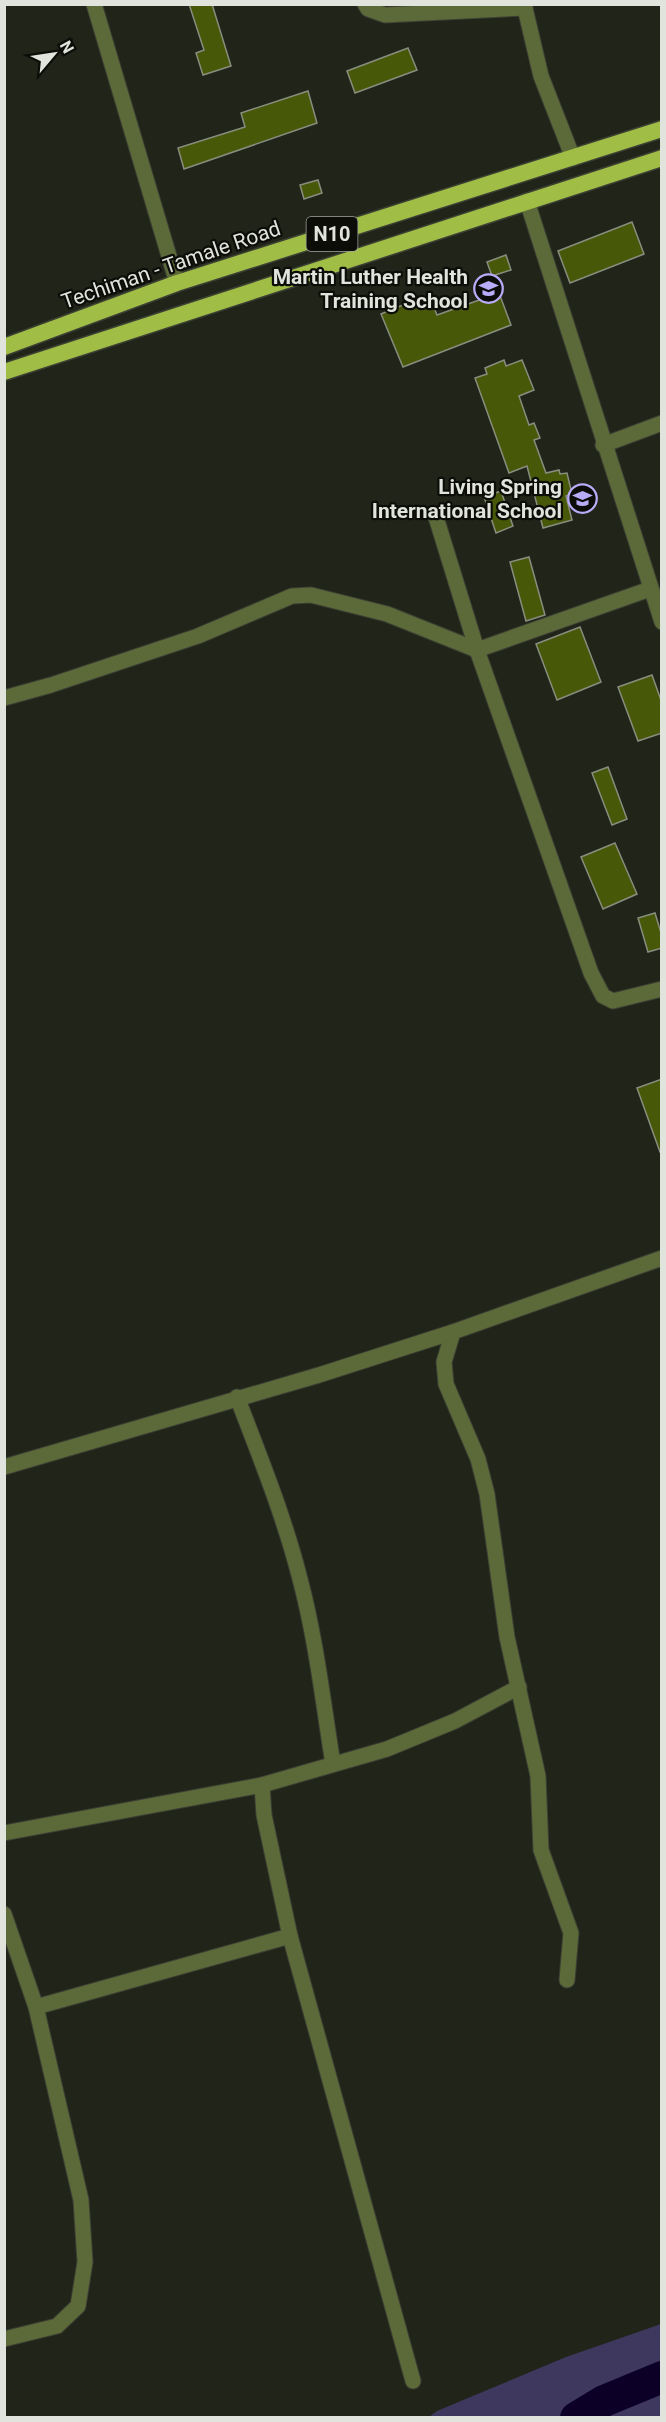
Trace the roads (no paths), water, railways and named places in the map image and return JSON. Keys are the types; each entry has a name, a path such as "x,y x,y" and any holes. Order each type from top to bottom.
{"highway":[{"name":"Techiman - Tamale Road","path":"4,347 177,283 662,129"},
{"name":"N10","path":"4,372 662,158"}],"street":[{"path":"94,4 177,283"},
{"path":"365,4 368,9 386,15 524,6 541,76 573,158"},
{"path":"527,201 603,445 662,622"},
{"path":"603,445 662,423"},
{"path":"435,514 477,650 591,973 603,996 613,1001 662,989"},
{"path":"4,698 198,636 292,596 311,595 387,614 477,650 650,589"},
{"path":"4,1467 237,1397 319,1375 453,1332 662,1258"},
{"path":"453,1332 444,1362 446,1384 478,1459 487,1494 500,1595 538,1776 541,1850 571,1933 567,1980"},
{"path":"237,1397 279,1506 300,1578 311,1623 333,1764"},
{"path":"4,1833 262,1785 387,1749 429,1732 519,1687"},
{"path":"262,1785 264,1815 290,1936 413,2381"},
{"path":"4,1914 36,2007 81,2200 85,2262 78,2307 57,2326 4,2339"},
{"path":"36,2007 290,1936"}],"waterway":[{"path":"576,2418 604,2401 662,2377"}],"place":[{"name":"Martin Luther Health Training School","path":"489,289"},
{"name":"Living Spring International School","path":"583,499"}]}
